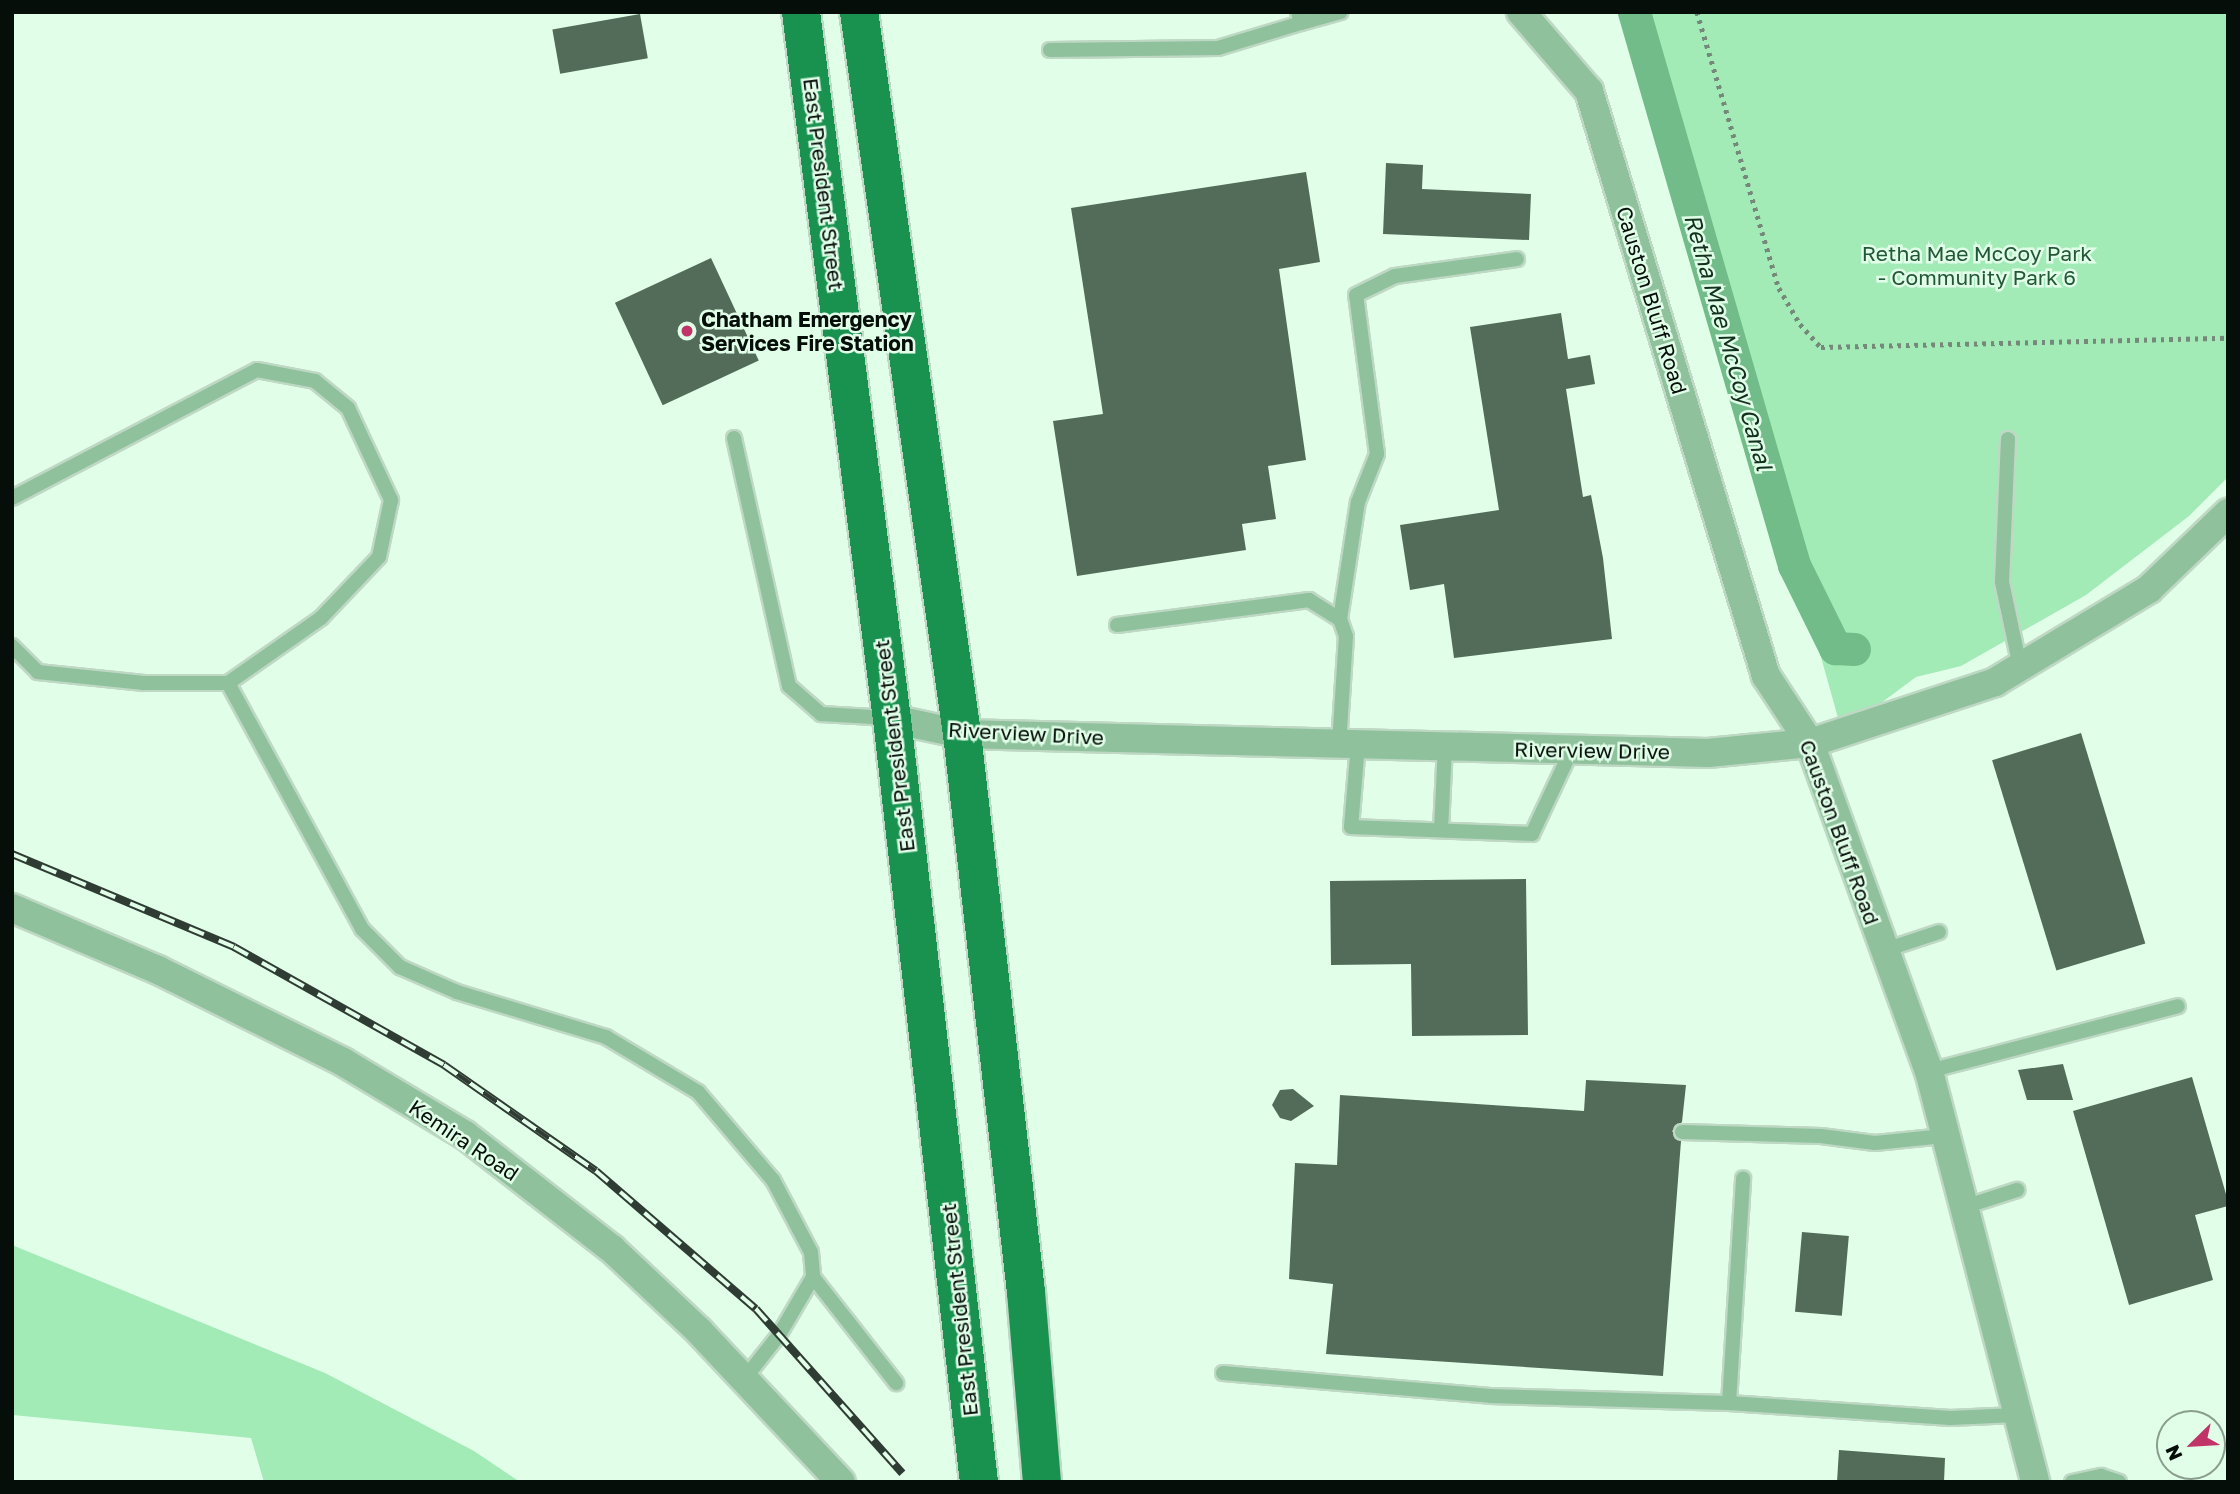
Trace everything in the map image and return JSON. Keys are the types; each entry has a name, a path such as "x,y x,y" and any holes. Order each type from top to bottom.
{"main road":[{"name":"East President Street","path":"802,12 892,719 979,1482"},
{"path":"859,12 876,111 962,734 1026,1292 1042,1482"}],"street":[{"name":"Causton Bluff Road","path":"1521,12 1589,91 1766,676 1811,743 1882,951 1929,1071 2035,1482"},
{"name":"Riverview Drive","path":"892,719 962,734 1572,750 1709,753 1811,743 1995,682 2149,589 2228,513"},
{"name":"Kemira Road","path":"12,908 158,970 342,1062 465,1135 612,1249 745,1378 841,1482"}],"lane":[{"path":"1050,50 1218,48 1300,18 1341,12"},
{"path":"1517,259 1395,276 1356,295 1377,454 1358,502 1340,619 1346,636 1351,827 1532,834 1572,750"},
{"path":"12,498 257,370 314,381 348,408 391,500 379,557 321,618 228,683 144,682 38,672 12,646"},
{"path":"734,438 789,686 821,714 892,719"},
{"path":"2007,439 2001,582 2020,667"},
{"path":"1117,625 1309,600 1340,619"},
{"path":"228,683 362,929 400,967 457,992 606,1037 698,1093 773,1180 811,1252 813,1277 896,1383"},
{"path":"1441,830 1445,746"},
{"path":"1882,951 1939,932"},
{"path":"1929,1071 2178,1006"},
{"path":"1682,1132 1821,1136 1875,1143 1944,1136"},
{"path":"1729,1403 1743,1178"},
{"path":"1965,1207 2017,1190"},
{"path":"745,1378 779,1335 813,1277"},
{"path":"1223,1373 1490,1396 1729,1403 1950,1418 2016,1415"},
{"path":"2072,1482 2101,1476 2119,1482"}],"path":[{"path":"1697,12 1779,288 1800,324 1821,347 2228,338"}],"green space":[{"name":"Retha Mae McCoy Park - Community Park 6","path":"1640,12 2228,12 2228,477 2189,516 2086,595 1961,666 1916,677 1842,732"},
{"path":"12,1245 325,1373 474,1451 520,1482 264,1482 251,1438 13,1415"}],"building":[{"path":"640,14 648,58 560,74 552,29"},
{"path":"1386,163 1423,165 1422,189 1531,194 1529,240 1383,234"},
{"path":"1306,172 1320,262 1279,269 1306,460 1268,466 1276,519 1242,524 1246,550 1077,576 1053,421 1103,414 1071,208"},
{"name":"Chatham Emergency Services Fire Station","path":"711,258 759,360 663,405 615,303"},
{"path":"1561,313 1568,359 1590,355 1595,384 1566,389 1583,497 1591,495 1603,558 1612,639 1454,658 1444,584 1410,590 1400,525 1499,510 1470,327"},
{"path":"2081,733 2145,943 2056,971 1992,760"},
{"path":"1526,879 1528,1035 1412,1036 1411,964 1331,965 1330,881"},
{"path":"2063,1064 2073,1100 2027,1100 2018,1070"},
{"path":"2192,1077 2228,1201 2228,1206 2195,1215 2213,1280 2129,1305 2073,1111"},
{"path":"1586,1080 1686,1085 1682,1122 1672,1131 1681,1141 1663,1376 1326,1354 1333,1284 1289,1279 1295,1163 1337,1165 1340,1095 1584,1111"},
{"path":"1293,1089 1314,1106 1291,1121 1280,1118 1272,1105 1280,1090"},
{"path":"1802,1232 1849,1236 1842,1316 1795,1312"},
{"path":"1839,1450 1945,1458 1944,1482 1837,1482"}],"waterway":[{"name":"Retha Mae McCoy Canal","path":"1634,12 1794,565 1835,648 1854,649"}],"railway":[{"path":"12,854 234,947 444,1065 596,1171 756,1309 902,1473"}],"place":[{"name":"Chatham Emergency Services Fire Station","path":"687,331"}]}
